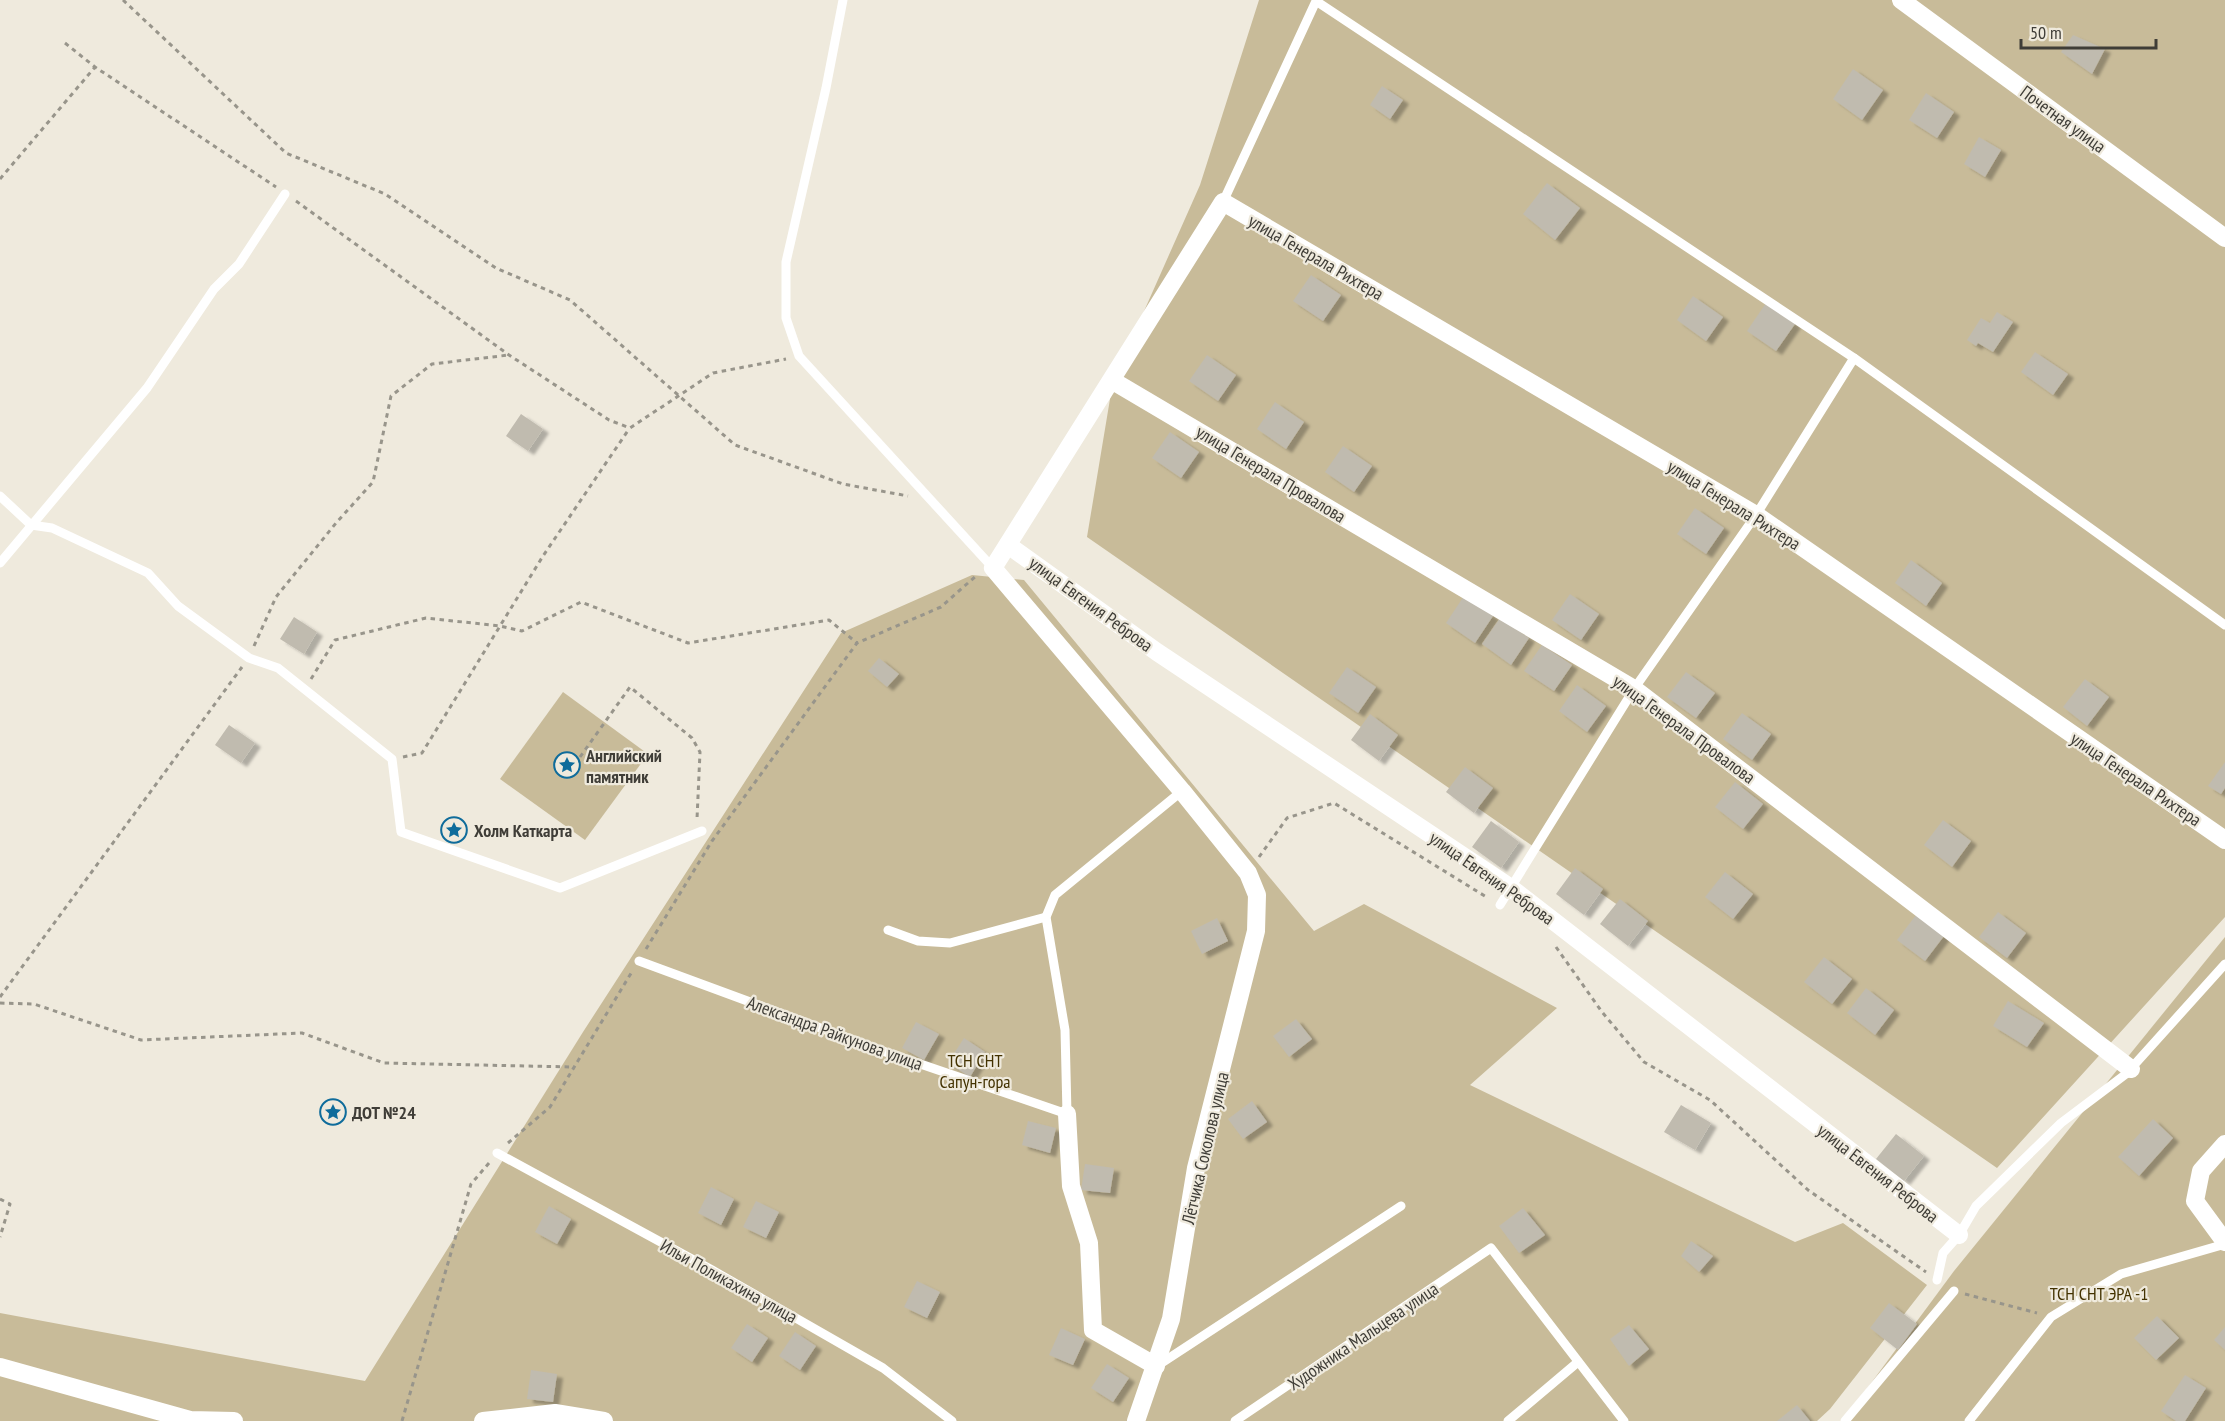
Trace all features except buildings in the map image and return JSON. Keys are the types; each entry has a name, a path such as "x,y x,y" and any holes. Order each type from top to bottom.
{"street":[{"name":"Почетная улица","path":"1901,0 2225,238"},
{"path":"1223,202 1113,381 993,568 1182,791 1248,873"},
{"name":"улица Генерала Рихтера","path":"1223,202 1756,515 2225,840"},
{"name":"улица Генерала Провалова","path":"1113,381 1634,689 2131,1069"},
{"name":"улица Евгения Реброва","path":"1008,545 1157,652 1511,888 1959,1235"},
{"name":"Лётчика Соколова улица","path":"1136,1421 1171,1319 1196,1168 1256,931 1257,895 1248,873"},
{"path":"1067,1114 1071,1186 1089,1243 1093,1330 1156,1366"},
{"path":"2225,1144 2201,1171 2195,1201 2225,1243"},
{"path":"0,1367 176,1419 234,1421"},
{"path":"483,1421 555,1413 604,1421"}],"lane":[{"path":"843,0 786,262 786,318 799,356 993,568"},
{"path":"1223,202 1316,0 1854,358 2225,625"},
{"path":"0,563 147,388 214,289 239,264 285,194"},
{"path":"1500,905 1634,689 1756,515 1854,358"},
{"path":"0,496 32,525 52,528 148,573 178,606 249,658 278,668 306,688 392,759 401,832 560,888 702,831"},
{"path":"1067,1114 1065,1030 1046,917 1055,895 1182,791"},
{"path":"888,930 918,941 950,943 1046,917"},
{"name":"Александра Райкунова улица","path":"639,961 891,1054 1067,1114"},
{"path":"1937,1280 1943,1253 1959,1235 1976,1206 2061,1123 2131,1069 2225,964"},
{"name":"Ильи Поликахина улица","path":"497,1153 712,1270 883,1368 952,1421"},
{"path":"1156,1366 1401,1206"},
{"path":"1968,1421 2050,1317 2121,1274 2225,1243"},
{"name":"Художника Мальцева улица","path":"1234,1421 1491,1248 1578,1362"},
{"path":"1845,1421 1954,1291"},
{"path":"1508,1421 1578,1362 1624,1421"}],"path":[{"path":"123,0 286,153 385,194 496,268 570,300 735,446 843,484 931,500"},
{"path":"65,43 95,67 285,194 509,355 609,420 630,428"},
{"path":"0,179 95,67"},
{"path":"392,759 422,753 543,556 630,428 677,394 713,372 799,356"},
{"path":"402,1421 471,1184 497,1153 550,1107 712,841 856,643 941,607 976,576 993,568"},
{"path":"306,688 335,640 426,618 500,626 522,631 581,602 688,644 829,620 856,643"},
{"path":"580,757 630,687 692,738 700,752 696,825 712,841"},
{"path":"1248,873 1287,818 1334,803 1500,905"},
{"path":"1554,944 1602,1012 1644,1062 1710,1100 1808,1190 1937,1280"},
{"path":"0,1003 34,1004 141,1040 302,1033 384,1063 574,1067"},
{"path":"0,1198 10,1204 0,1237"},
{"path":"1954,1291 2050,1317"}],"green space":[{"path":"1259,0 2225,0 2225,917 1997,1168 1087,537 1113,381 1200,185"},
{"name":"ТСН СНТ Сапун-гора","path":"972,575 1024,580 1314,931 1364,904 1557,1008 1470,1085 1795,1242 1843,1223 1927,1285 1830,1409 1817,1421 0,1421 0,1313 365,1381 583,1032 841,633"},
{"path":"563,692 648,754 585,840 500,779"},
{"name":"ТСН СНТ ЭРА -1","path":"2225,937 2225,1421 1843,1421 1954,1271"}],"place":[{"name":"Английский памятник","path":"567,765"},
{"name":"Холм Каткарта","path":"454,830"},
{"name":"ДОТ №24","path":"333,1112"}]}
